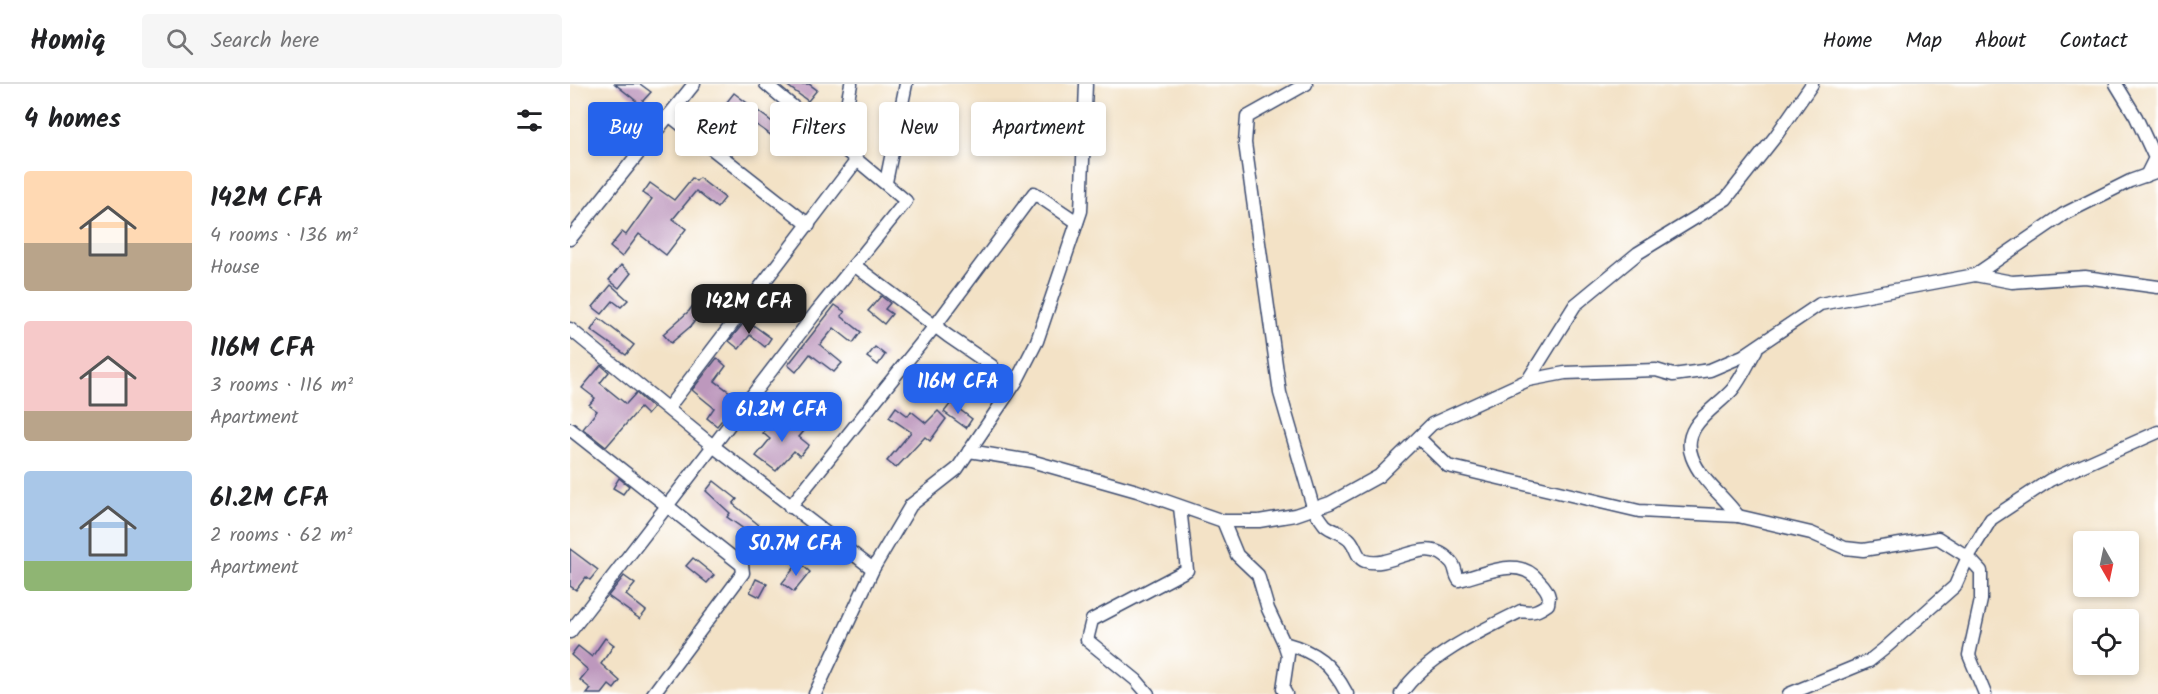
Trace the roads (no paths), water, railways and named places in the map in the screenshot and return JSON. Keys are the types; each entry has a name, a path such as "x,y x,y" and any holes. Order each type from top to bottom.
{"street":[{"path":"570,239 694,84"},
{"path":"766,84 788,102"},
{"path":"847,102 850,84"},
{"path":"886,182 906,84"},
{"path":"815,694 873,569 911,505 957,469 1016,382 1037,341 1081,211 1086,84"},
{"path":"1306,84 1247,117 1245,143 1280,393 1314,510 1326,525 1349,539 1360,558 1366,561 1377,563 1411,550 1424,550 1448,559 1453,564 1459,580 1498,568 1521,568 1532,571 1548,592 1548,604 1541,609 1532,613 1521,611 1456,646 1413,678 1401,694"},
{"path":"1528,380 1575,305 1638,253 1726,200 1776,137 1812,84"},
{"path":"1975,275 2064,214 2152,173 2155,158 2136,117 2116,84"},
{"path":"669,115 809,225"},
{"path":"570,632 667,504 906,201 852,156"},
{"path":"668,408 857,160"},
{"path":"790,507 935,326 1034,193 1077,222"},
{"path":"854,265 993,366"},
{"path":"969,452 1031,461 1137,491 1223,521 1258,520 1314,510 1379,476 1432,424 1528,380 1564,372 1656,370 1673,375 1710,370 1743,357 1820,303 1975,275 2012,282 2085,277 2158,287"},
{"path":"570,329 790,507 873,569"},
{"path":"1738,516 1713,489 1692,458 1690,440 1698,423 1732,389 1758,347"},
{"path":"570,429 737,560 743,570 653,694"},
{"path":"1789,694 1869,661 1955,586 1968,557 1991,519 2050,480 2158,432"},
{"path":"1419,438 1448,466 1639,511 1738,516 1811,533 1845,548 1863,550 1938,538 1968,557 1981,571 1981,600 1970,655 1985,694"},
{"path":"1148,694 1136,680 1086,640 1092,620 1187,570 1180,507"},
{"path":"1223,521 1237,555 1258,575 1268,609 1284,643 1288,655 1283,692"},
{"path":"1284,643 1306,649 1334,669 1347,694"}]}
